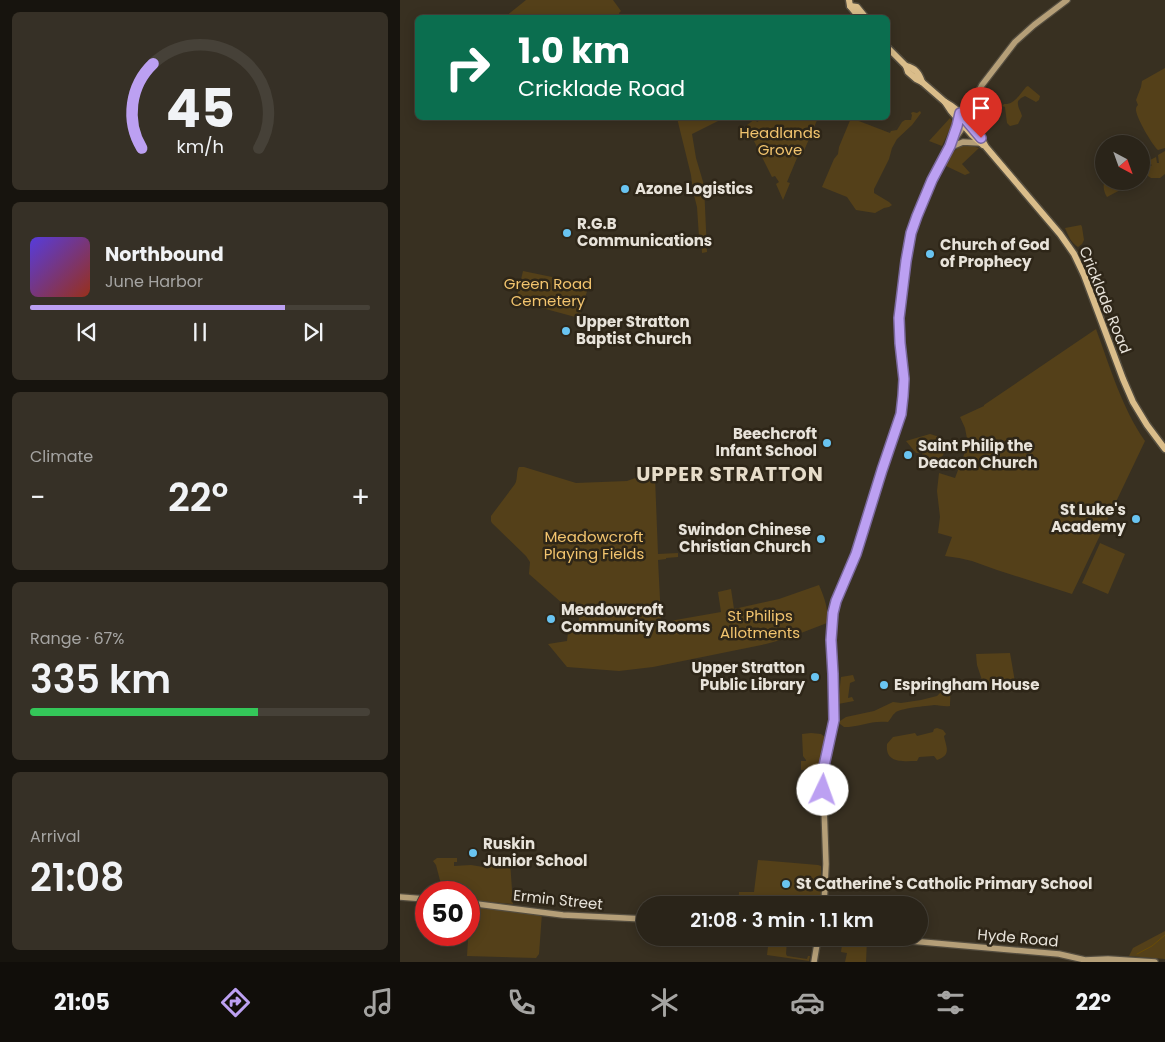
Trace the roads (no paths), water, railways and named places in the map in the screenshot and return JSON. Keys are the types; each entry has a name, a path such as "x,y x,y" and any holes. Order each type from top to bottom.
{"main road":[{"path":"962,119 975,95 1015,42 1034,24 1067,0"},
{"path":"850,3 858,15"},
{"path":"850,3 859,8 864,15"},
{"name":"Cricklade Road","path":"890,50 906,66 912,68 920,75 922,82 981,138 984,145 1063,237 1086,280 1129,392 1147,425 1165,449"},
{"path":"946,103 961,104 975,95"},
{"path":"824,896 826,864 823,778 834,720 831,640 833,613 836,601 856,554 901,414 904,379 899,318 902,289 914,224 940,164 961,130 962,119 968,101"},
{"path":"950,147 963,142 984,145"},
{"path":"400,897 415,899"},
{"name":"Ermin Street","path":"480,904 563,915 636,919"},
{"name":"Hyde Road","path":"928,942 1059,954 1085,960 1108,959 1155,962"},
{"path":"814,962 817,946"}],"waterway":[{"path":"1137,954 1152,946 1165,935"}],"place":[{"name":"Azone Logistics","path":"625,189"},
{"name":"R.G.B Communications","path":"567,233"},
{"name":"Church of God of Prophecy","path":"930,254"},
{"name":"Upper Stratton Baptist Church","path":"566,331"},
{"name":"Beechcroft Infant School","path":"827,443"},
{"name":"Saint Philip the Deacon Church","path":"908,455"},
{"name":"St Luke's Academy","path":"1136,519"},
{"name":"Swindon Chinese Christian Church","path":"821,539"},
{"name":"Meadowcroft Community Rooms","path":"551,619"},
{"name":"Upper Stratton Public Library","path":"815,677"},
{"name":"Espringham House","path":"884,685"},
{"name":"Ruskin Junior School","path":"473,853"},
{"name":"St Catherine's Catholic Primary School","path":"786,884"}],"district":[{"name":"UPPER STRATTON","path":"730,474"}],"park label":[{"name":"Headlands Grove","path":"780,142"},
{"name":"Green Road Cemetery","path":"548,292"},
{"name":"Meadowcroft Playing Fields","path":"594,546"},
{"name":"St Philips Allotments","path":"760,624"}]}
